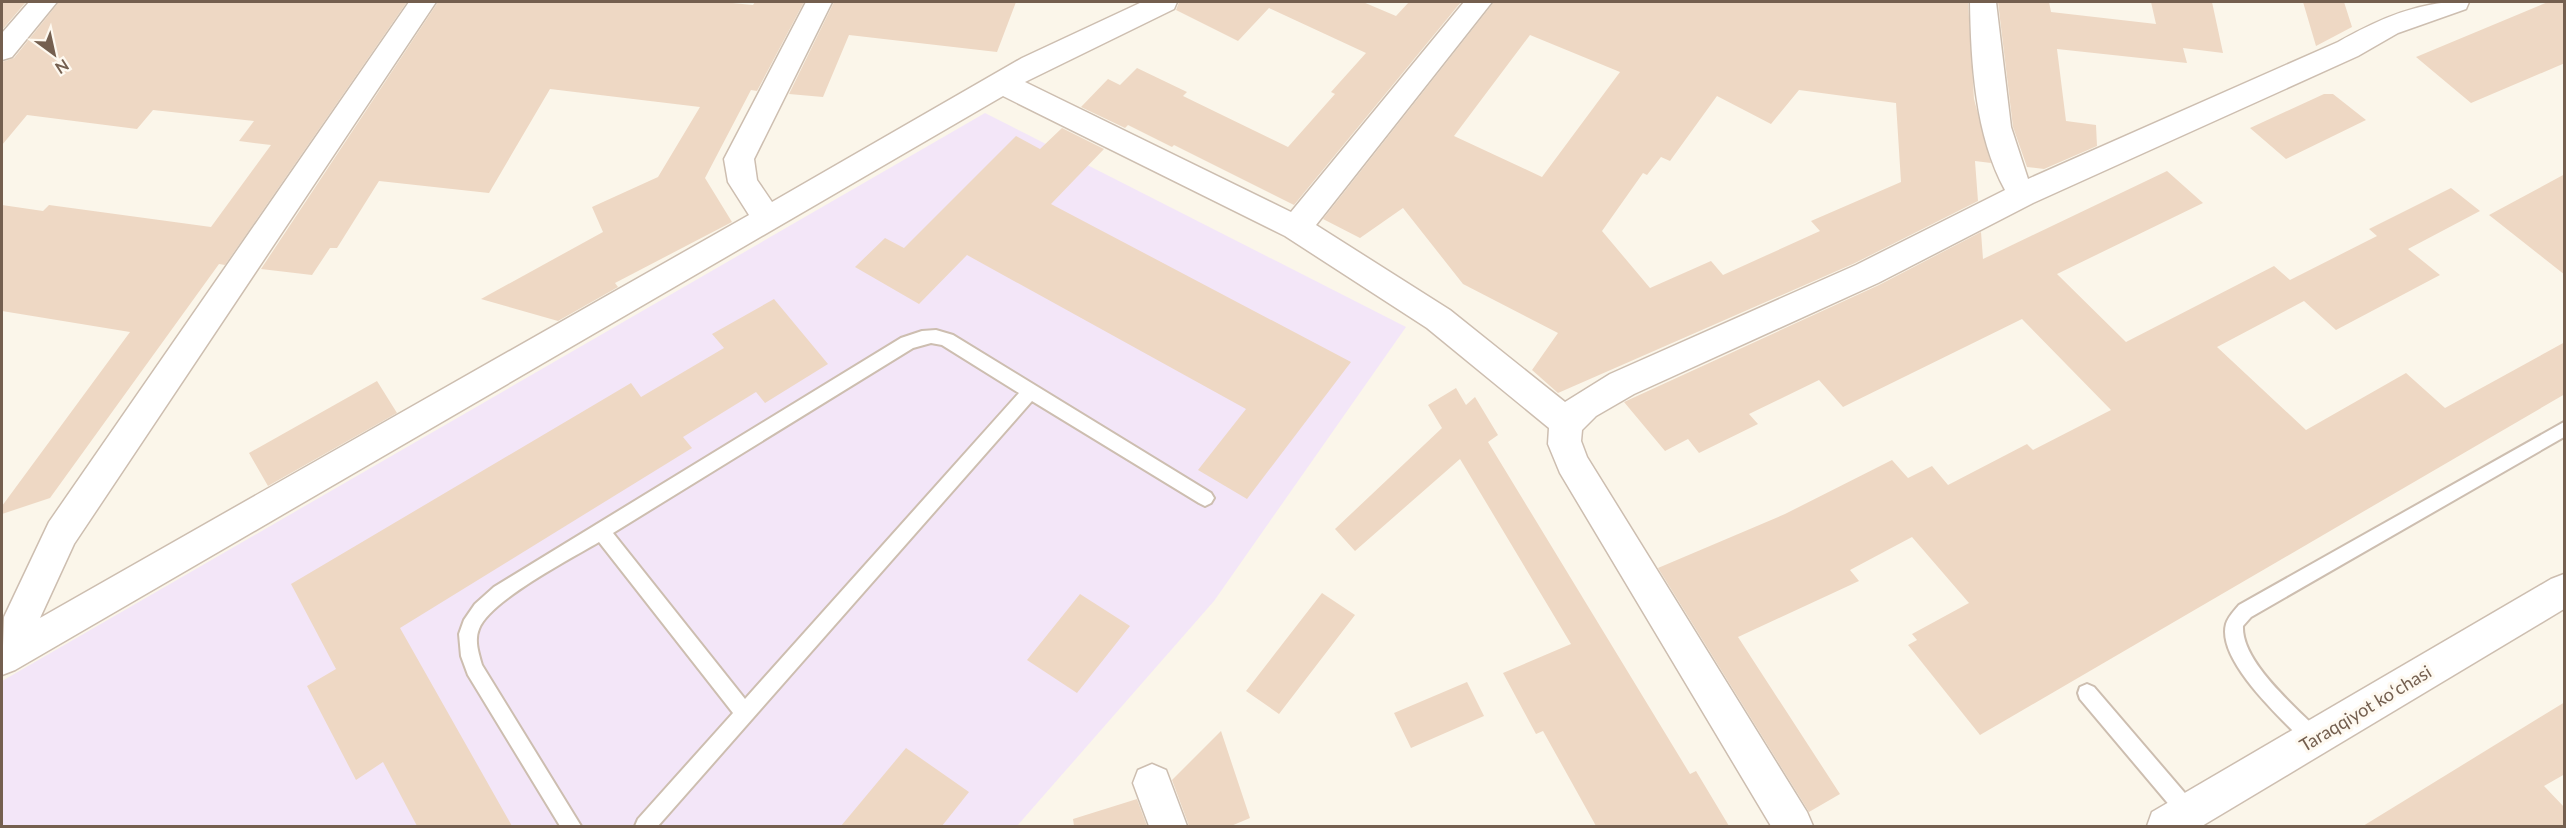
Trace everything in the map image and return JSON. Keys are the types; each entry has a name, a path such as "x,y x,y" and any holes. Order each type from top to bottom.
{"street":[{"path":"2,50 44,2"},
{"path":"9,654 22,617 61,533 423,2"},
{"path":"766,217 743,182 739,159 819,2"},
{"path":"9,654 232,528 1032,65 1164,2"},
{"path":"1296,228 1479,2"},
{"path":"1983,2 1997,125 2010,177 2022,195"},
{"path":"1793,826 1572,463 1564,439 1568,423 1587,404 1622,384 1867,274 2022,195 2348,49 2384,14 2456,2"},
{"path":"1002,83 1296,228 1412,300 1457,333 1524,390 1568,423"},
{"name":"Taraqqiyot koʻchasi","path":"2177,820 2565,590"},
{"path":"1152,783 1168,826"}],"lane":[{"path":"571,826 474,669 466,648 468,631 477,613 500,593 921,336 935,336 947,340 1205,498"},
{"path":"645,826 1031,391"},
{"path":"2314,739 2247,665 2235,644 2234,626 2245,610 2565,429"},
{"path":"601,531 745,713"},
{"path":"2087,693 2177,820"}],"shaded area":[{"path":"985,113 1406,327 1214,601 1017,826 2,826 2,681"}],"building":[{"path":"2,2 26,2 2,30"},
{"path":"59,2 407,2 225,265 219,264 50,498 2,514 2,506 130,332 2,311 2,205 43,211 49,205 211,227 271,145 239,141 254,121 153,110 137,129 27,115 2,145 2,62 14,58"},
{"path":"438,2 722,2 753,5 755,2 804,2 757,91 751,90 705,178 732,222 615,283 618,287 558,321 481,299 603,232 592,207 658,177 700,107 550,89 489,193 379,181 337,248 330,248 312,275 261,269"},
{"path":"834,2 1016,2 997,52 849,35 823,97 789,94"},
{"path":"1179,2 1363,2 1396,16 1409,2 1461,2 1294,205 1174,145 1172,147 1128,125 1125,128 1081,107 1108,79 1120,85 1137,68 1187,92 1183,96 1288,147 1335,94 1331,92 1366,53 1269,8 1238,41 1176,10"},
{"path":"1494,2 1968,2 1974,99 1991,163 1975,161 1978,201 1855,263 1558,393 1532,370 1558,333 1463,284 1403,208 1360,238 1323,219","holes":["1530,35 1620,72 1542,177 1454,136","1799,90 1896,103 1901,182 1811,221 1820,231 1723,275 1711,261 1650,288 1602,231 1643,173 1647,175 1661,157 1670,161 1717,96 1771,124"]},
{"path":"1998,2 2049,2 2051,12 2156,24 2151,2 2212,2 2223,53 2183,48 2187,63 2057,49 2066,121 2096,125 2097,146 2044,169 2027,167 2013,127"},
{"path":"2303,2 2344,2 2352,27 2316,46"},
{"path":"2548,2 2565,2 2565,63 2471,103 2416,57"},
{"path":"2324,94 2333,94 2366,120 2286,159 2250,128"},
{"path":"1062,128 1104,149 1051,204 1351,362 1247,499 1198,470 1246,409 967,255 919,304 855,267 885,238 904,248 1016,136 1040,149"},
{"path":"2167,171 2203,203 2057,274 2126,342 2274,266 2290,280 2377,236 2369,229 2451,188 2480,211 2408,249 2440,275 2336,330 2304,301 2217,347 2306,430 2406,373 2445,408 2565,342 2565,394 1980,735 1908,645 1917,640 1912,634 1969,603 1912,537 1850,570 1859,581 1738,637 1840,794 1809,812 1658,568 1785,514 1892,460 1908,478 1932,466 1948,485 2027,444 2033,450 2111,410 2022,319 1843,407 1819,380 1749,414 1758,424 1699,453 1688,439 1665,451 1624,402 1879,285 1981,232 1983,259"},
{"path":"2565,174 2565,275 2489,215"},
{"path":"774,299 828,364 765,403 756,392 683,437 692,448 400,628 512,826 417,826 383,762 356,780 307,686 336,669 291,584 631,383 641,397 724,348 712,334"},
{"path":"377,381 397,413 268,486 249,453"},
{"path":"1456,388 1466,405 1475,397 1498,435 1488,442 1690,774 1696,771 1729,826 1596,826 1543,731 1536,734 1503,673 1571,644 1460,459 1355,551 1335,529 1442,428 1428,405"},
{"path":"1322,593 1355,615 1279,714 1246,691"},
{"path":"1080,594 1130,626 1077,693 1027,660"},
{"path":"1467,682 1484,716 1411,748 1394,713"},
{"path":"2565,702 2565,774 2544,786 2565,808 2565,826 2363,826"},
{"path":"1221,731 1250,818 1231,826 1189,826 1172,780"},
{"path":"906,748 969,792 942,826 841,826"},
{"path":"1137,799 1147,826 1074,826 1073,819"}]}
